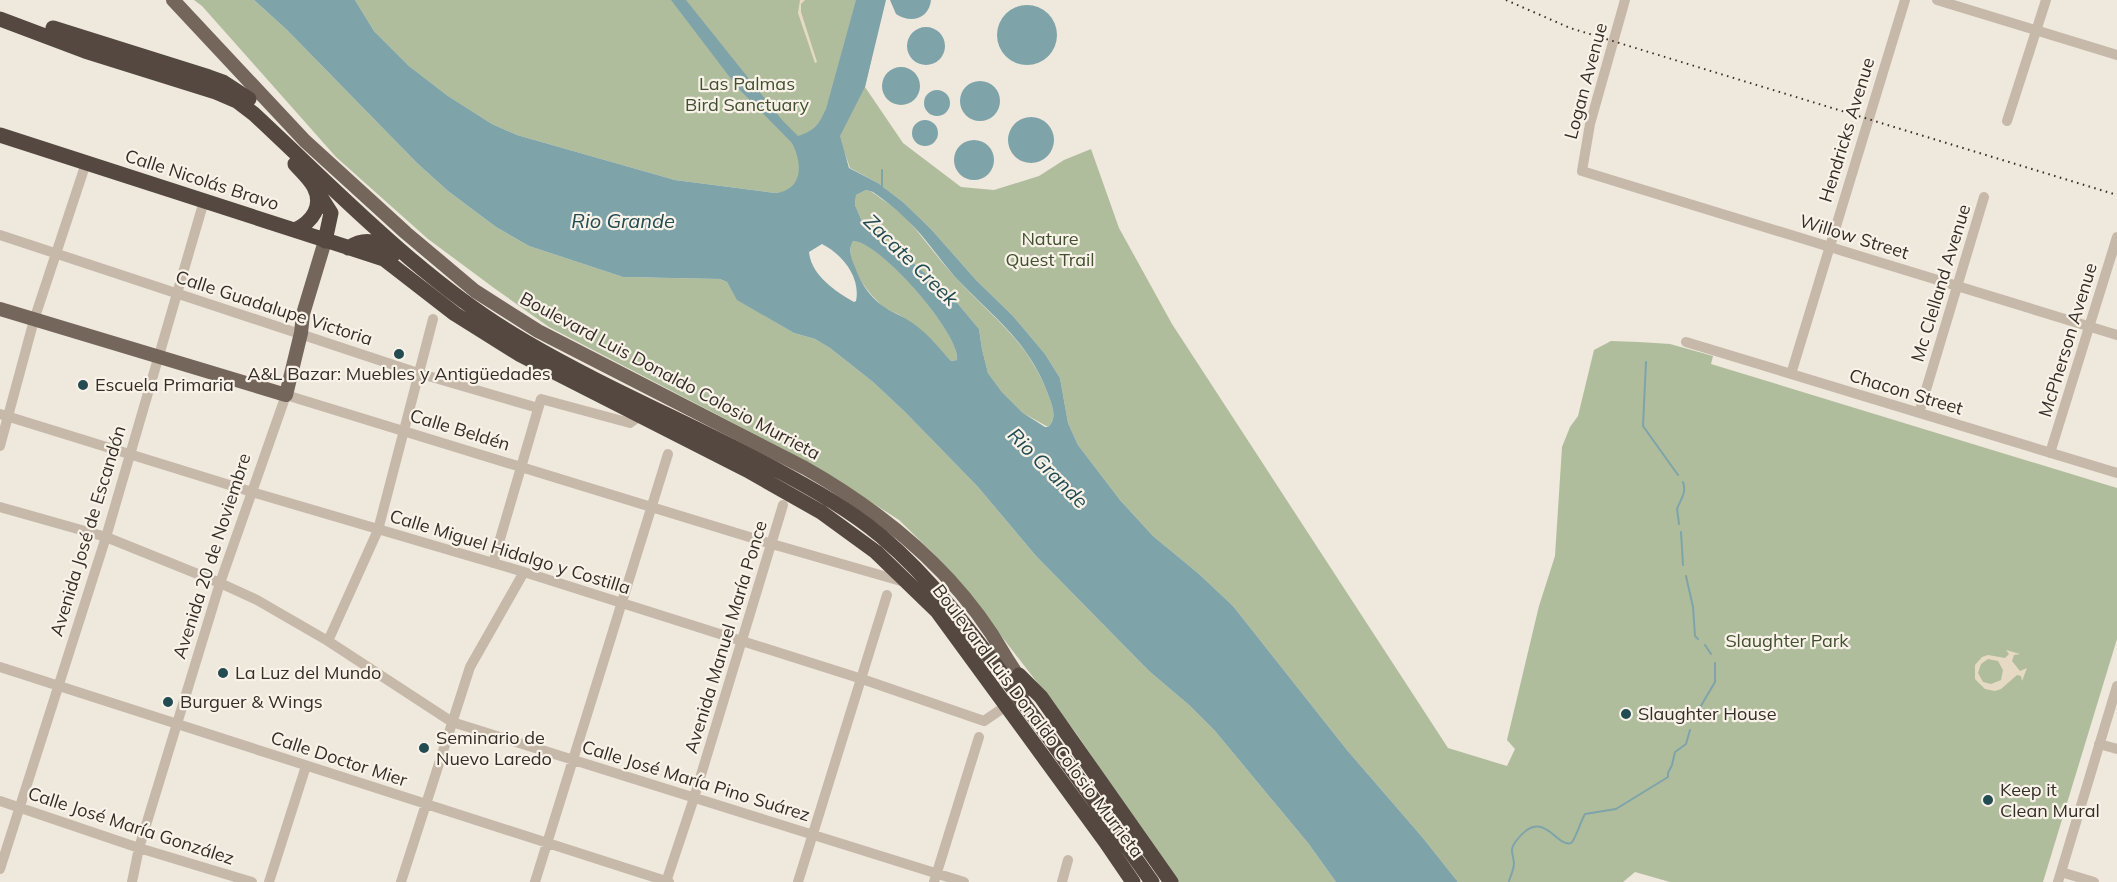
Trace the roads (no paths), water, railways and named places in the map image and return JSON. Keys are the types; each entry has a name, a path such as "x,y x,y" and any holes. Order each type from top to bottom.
{"highway":[{"path":"0,9 95,43 223,82 250,99 324,174 334,188 325,241"},
{"name":"Boulevard Luis Donaldo Colosio Murrieta","path":"0,19 85,51 216,92 237,101 403,253 491,322 753,457 855,517 888,542 946,602 1020,697 1152,882"},
{"name":"Calle Nicolás Bravo","path":"0,135 384,259 392,264"},
{"path":"278,138 285,153 314,187 331,213"},
{"path":"295,230 313,218 317,209 314,187"},
{"path":"348,248 362,241 378,244 431,284 448,289"},
{"name":"Boulevard Luis Donaldo Colosio Murrieta","path":"392,264 455,314 519,354 767,481 821,512 876,552 937,611 1132,882"},
{"path":"1019,675 1041,697 1171,882"}],"main road":[{"name":"Boulevard Luis Donaldo Colosio Murrieta","path":"173,0 306,141 358,191 452,273 502,310 538,331 805,468 891,525 935,566 993,635 1019,675 1024,690 1020,697"},
{"name":"Avenida 20 de Noviembre","path":"286,395 301,333 303,314 325,241"},
{"name":"Calle Beldén","path":"0,309 286,395"},
{"path":"1006,706 1020,697"}],"street":[{"name":"Logan Avenue","path":"1582,171 1590,124 1625,0"},
{"name":"Hendricks Avenue","path":"1791,374 1905,0"},
{"path":"1937,0 2117,55"},
{"path":"2007,122 2046,0"},
{"path":"0,446 4,415 54,253 86,163"},
{"name":"Willow Street","path":"1582,171 2117,335"},
{"name":"Mc Clelland Avenue","path":"1920,413 1984,197"},
{"name":"Avenida José de Escandón","path":"0,869 106,537 204,201"},
{"name":"Calle Guadalupe Victoria","path":"0,235 418,373 540,404 630,423 640,416"},
{"name":"McPherson Avenue","path":"2050,453 2117,237"},
{"path":"328,641 378,530 433,319"},
{"name":"Chacon Street","path":"1686,342 2117,473"},
{"name":"Calle Beldén","path":"286,395 772,544 911,584"},
{"name":"Avenida 20 de Noviembre","path":"132,882 139,848 220,583 286,395"},
{"path":"493,563 540,404"},
{"name":"Calle Miguel Hidalgo y Costilla","path":"4,415 130,452 252,492 524,572 862,679 984,721 1006,706"},
{"path":"535,882 668,454"},
{"name":"Avenida Manuel María Ponce","path":"667,882 783,505"},
{"name":"Calle José María Pino Suárez","path":"0,507 106,537 256,600 328,641 452,722 813,835 936,878 964,882"},
{"path":"401,882 470,667 524,572"},
{"path":"798,882 887,595"},
{"name":"Calle Doctor Mier","path":"0,666 667,882"},
{"path":"2094,882 2059,877 2117,686"},
{"path":"936,878 979,737"},
{"path":"2099,744 2117,749"},
{"path":"269,882 306,766"},
{"name":"Calle José María González","path":"0,801 139,848 252,882"},
{"path":"1062,882 1068,860"}],"water":[{"name":"Rio Grande","path":"254,0 355,0 374,31 409,66 448,96 492,124 517,135 675,180 775,193 791,187 796,181 799,167 792,143 738,88 671,0 686,0 782,120 798,136 809,132 816,126 826,109 856,0 886,0 865,87 840,136 849,168 878,183 903,202 1013,316 1045,354 1060,378 1068,423 1078,445 1120,500 1153,536 1233,606 1347,750 1458,882 1336,882 1308,843 1215,731 1149,671 1036,556 978,487 873,382 830,348 815,339 794,333 737,300 727,282 720,279 623,277 529,246 496,227 448,191 417,163 287,30","holes":["866,190 873,192 901,214 919,232 956,278 1010,332 1032,361 1052,405 1053,420 1048,427 1023,413 1002,392 988,373 979,329 954,299 911,261 877,236 861,219 855,205 856,195","853,241 865,245 898,271 916,290 946,330 955,347 957,360 951,361 919,328 883,306 873,297 858,274 852,260","822,244 843,260 853,275 856,283 856,301 854,302 832,288 814,268 809,252"]},
{"path":"890,0 931,0 927,12 918,18 908,19 896,14"},
{"path":"1027,5 1044,10 1052,18 1057,35 1052,52 1044,60 1027,65 1010,60 1002,52 997,35 1002,18 1010,10"},
{"path":"926,27 939,33 945,46 939,59 926,65 913,59 907,46 913,33"},
{"path":"901,67 914,73 920,86 914,99 901,105 888,99 882,86 888,73"},
{"path":"980,81 988,82 994,87 999,93 999,109 994,115 988,120 980,121 972,120 966,115 961,109 960,101 961,93 966,87 972,82"},
{"path":"937,90 946,94 950,103 946,112 937,116 928,112 924,103 928,94"},
{"path":"1031,117 1047,124 1054,140 1047,156 1031,163 1015,156 1008,140 1015,124"},
{"path":"925,120 934,124 938,133 934,142 925,146 916,142 912,133 916,124"},
{"path":"974,140 982,141 988,146 993,152 993,168 988,174 982,179 974,180 966,179 960,174 955,168 954,160 955,152 960,146 966,141"}],"waterway":[{"path":"882,170 882,188"},
{"path":"1646,362 1643,426 1678,475"},
{"path":"1679,524 1677,509 1684,493 1683,482"},
{"path":"1681,532 1683,565"},
{"path":"1686,576 1693,607 1695,636 1698,639"},
{"path":"1705,645 1711,654"},
{"path":"1692,721 1715,682 1715,663"},
{"path":"1509,881 1514,865 1513,847 1525,831 1541,827 1565,843 1571,843 1585,814 1616,809 1668,777 1675,752 1686,744 1690,730"}],"railway":[{"path":"1506,0 1570,28 2117,195"}],"place":[{"name":"A&L Bazar: Muebles y Antigüedades","path":"399,354"},
{"name":"Escuela Primaria","path":"83,385"},
{"name":"La Luz del Mundo","path":"223,673"},
{"name":"Burguer & Wings","path":"168,702"},
{"name":"Slaughter House","path":"1626,714"},
{"name":"Seminario de Nuevo Laredo","path":"424,748"},
{"name":"Keep it Clean Mural","path":"1988,800"}],"park label":[{"name":"Las Palmas Bird Sanctuary","path":"747,94"},
{"name":"Nature Quest Trail","path":"1050,249"},
{"name":"Slaughter Park","path":"1787,641"}],"water label":[{"name":"Zacate Creek","path":"911,260"}]}
